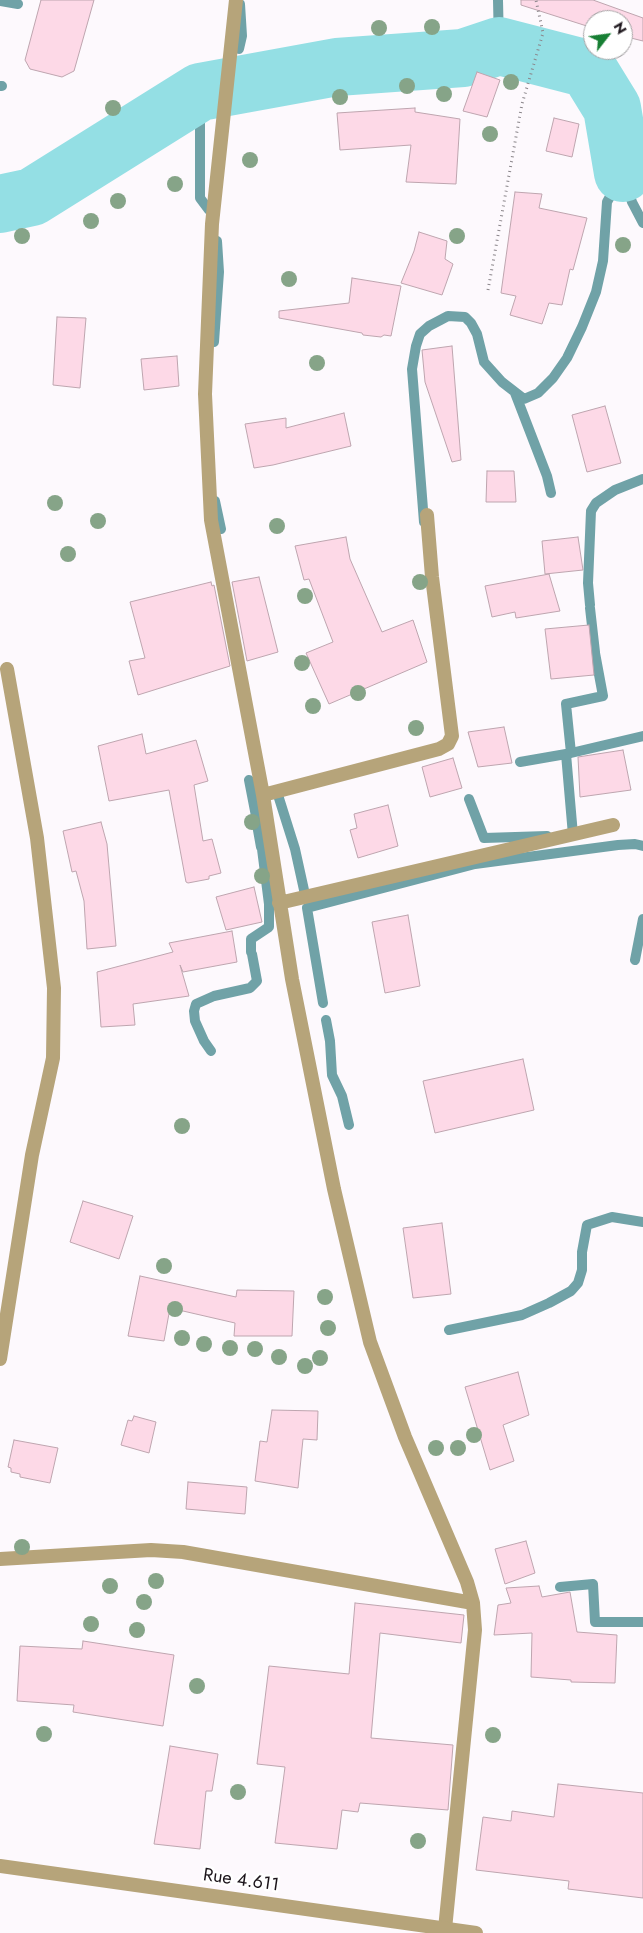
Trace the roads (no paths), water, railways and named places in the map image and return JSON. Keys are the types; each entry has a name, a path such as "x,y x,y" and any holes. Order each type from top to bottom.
{"street":[{"path":"236,0 212,224 205,394 210,520 263,795 292,980 332,1180 370,1342 405,1437 473,1603 474,1630 446,1929"},
{"path":"263,795 440,749 448,744 452,736 432,577 427,515"},
{"path":"0,1360 32,1155 53,1058 54,988 37,838 8,669"},
{"path":"279,903 614,825"},
{"path":"0,1559 151,1550 184,1552 473,1603"},
{"name":"Rue 4.611","path":"0,1866 476,1933"}],"waterway":[{"path":"498,0 499,46"},
{"path":"0,1 18,4"},
{"path":"239,49 242,36 240,4"},
{"path":"0,204 32,197 200,92 337,67 463,58 499,46 588,69 612,108 623,173"},
{"path":"200,92 200,198 209,210"},
{"path":"623,173 632,202 643,223"},
{"path":"424,522 412,369 420,334 429,326 448,316 465,317 477,334 484,362 502,382 524,399 538,393 553,378 567,358 596,292 603,261 607,202 623,173"},
{"path":"214,342 219,272 217,241"},
{"path":"515,393 547,476 551,493"},
{"path":"590,605 588,583 591,511 596,503 615,490 643,479"},
{"path":"215,501 221,529"},
{"path":"590,608 595,652"},
{"path":"595,653 603,696 566,704 571,753 643,736"},
{"path":"520,762 566,754 573,835 567,835"},
{"path":"249,780 256,816"},
{"path":"278,795 295,849 304,890"},
{"path":"469,799 484,838 547,836"},
{"path":"256,819 261,847"},
{"path":"323,1003 307,908 475,864 618,845 635,844 643,846"},
{"path":"251,952 251,939 269,927 269,904 262,849"},
{"path":"635,960 643,919"},
{"path":"211,1051 195,1021 194,1011 196,1004 214,996 250,988 257,981 252,954"},
{"path":"326,1020 330,1041 332,1075 342,1096 349,1125"},
{"path":"449,1330 522,1315 571,1291 578,1283 582,1270 582,1252 587,1225 612,1217 643,1222"},
{"path":"560,1587 593,1584 595,1622 643,1622"}]}
